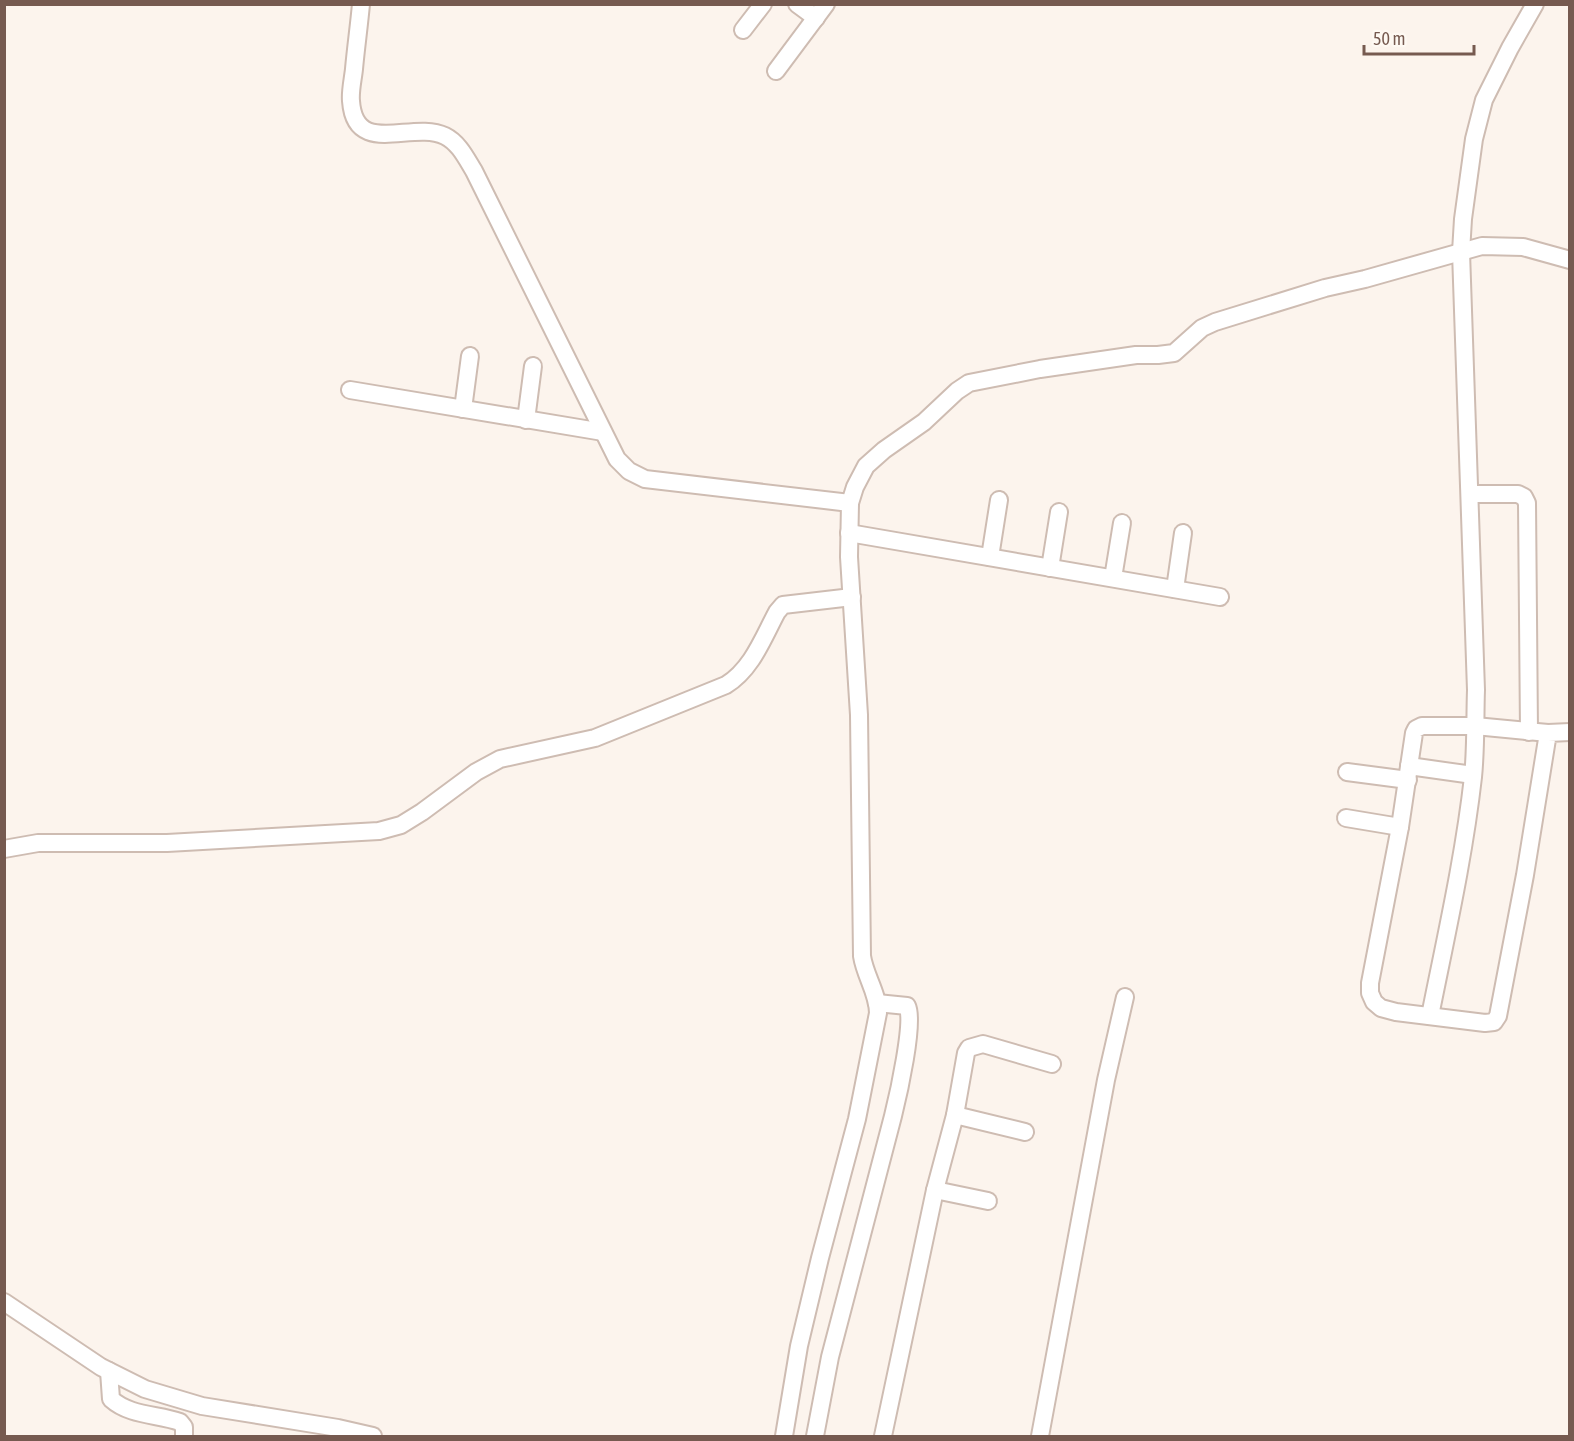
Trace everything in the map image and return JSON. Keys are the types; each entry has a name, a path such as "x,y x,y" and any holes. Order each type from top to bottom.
{"street":[{"path":"361,4 351,99 354,116 362,128 373,134 430,132 445,136 460,147 603,432 617,459 628,471 645,479 850,503"},
{"path":"743,30 763,4"},
{"path":"797,4 816,18"},
{"path":"776,71 826,4"},
{"path":"1430,1016 1458,871 1473,775 1475,726 1470,494 1461,252 1463,219 1473,139 1484,100 1535,4"},
{"path":"784,1437 799,1346 820,1258 858,1119 877,1023 877,1003 863,966 862,956 859,715 849,533 850,503 866,466 884,450 924,422 957,391 969,383 1040,369 1136,355 1158,356 1174,353 1202,328 1215,322 1325,288 1482,246 1523,247 1569,260"},
{"path":"463,409 470,356"},
{"path":"526,420 533,366"},
{"path":"350,390 603,432"},
{"path":"1470,494 1518,494 1524,497 1527,503 1529,732"},
{"path":"990,557 999,500"},
{"path":"1050,568 1059,512"},
{"path":"1113,578 1122,523"},
{"path":"849,533 1220,597"},
{"path":"1175,589 1184,533"},
{"path":"4,849 38,843 167,843 343,834 379,831 401,825 476,772 500,759 595,738 726,685 740,676 783,605 852,597"},
{"path":"1548,733 1525,875 1498,1016 1494,1022 1485,1023 1396,1012 1381,1008 1374,1002 1370,993 1370,983 1416,729 1422,726 1475,726 1529,732 1569,732"},
{"path":"1347,772 1473,775"},
{"path":"1346,818 1400,827"},
{"path":"1040,1437 1106,1080 1125,997"},
{"path":"815,1437 830,1357 895,1106 910,1018 907,1005 877,1003"},
{"path":"883,1437 935,1190 955,1115 966,1053 969,1048 982,1044 1052,1064"},
{"path":"955,1115 1025,1132"},
{"path":"935,1190 988,1201"},
{"path":"4,1302 109,1371 145,1389 202,1406 338,1428 373,1437"},
{"path":"109,1371 111,1399 127,1410 180,1422 184,1427 184,1437"}]}
